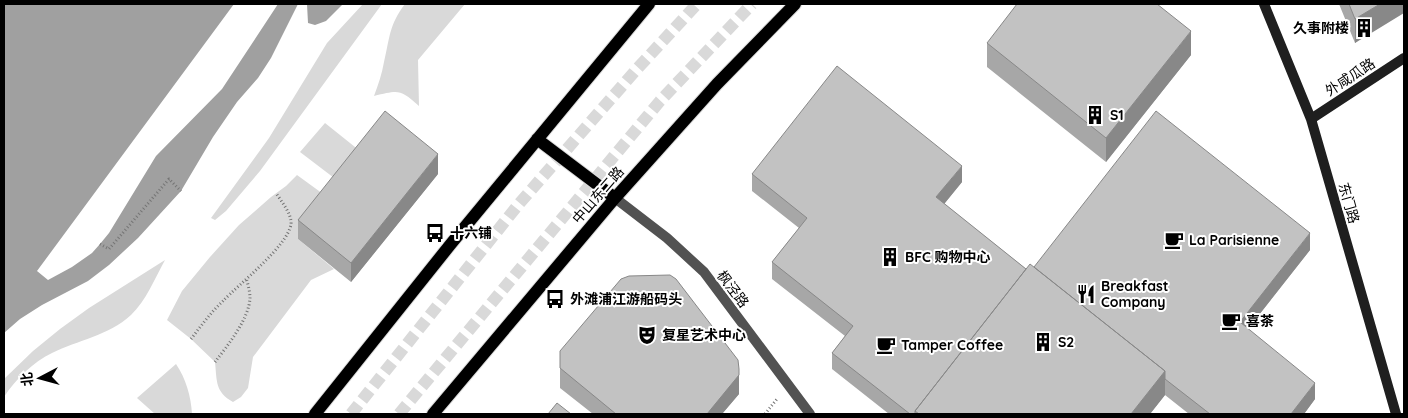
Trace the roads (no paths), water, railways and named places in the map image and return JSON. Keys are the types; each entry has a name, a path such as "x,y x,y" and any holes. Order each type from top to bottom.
{"main road":[{"path":"315,414 450,245 649,4"},
{"name":"中山东二路","path":"433,414 615,198 717,84 796,4"},
{"path":"537,139 615,198"}],"street":[{"name":"东门路","path":"1264,4 1311,119 1396,414"},
{"name":"外咸瓜路","path":"1311,119 1404,58"},
{"name":"枫泾路","path":"615,198 667,238 704,272 810,414"}],"tunnel":[{"path":"351,414 518,205 636,70 697,4"},
{"path":"399,414 660,101 752,4"}],"place":[{"name":"久事附楼","path":"1364,28"},
{"name":"S1","path":"1095,115"},
{"name":"十六铺","path":"435,233"},
{"name":"La Parisienne","path":"1174,240"},
{"name":"BFC 购物中心","path":"890,257"},
{"name":"Breakfast Company","path":"1086,294"},
{"name":"外滩浦江游船码头","path":"555,299"},
{"name":"喜茶","path":"1231,321"},
{"name":"复星艺术中心","path":"647,335"},
{"name":"S2","path":"1043,342"},
{"name":"Tamper Coffee","path":"886,345"}]}
